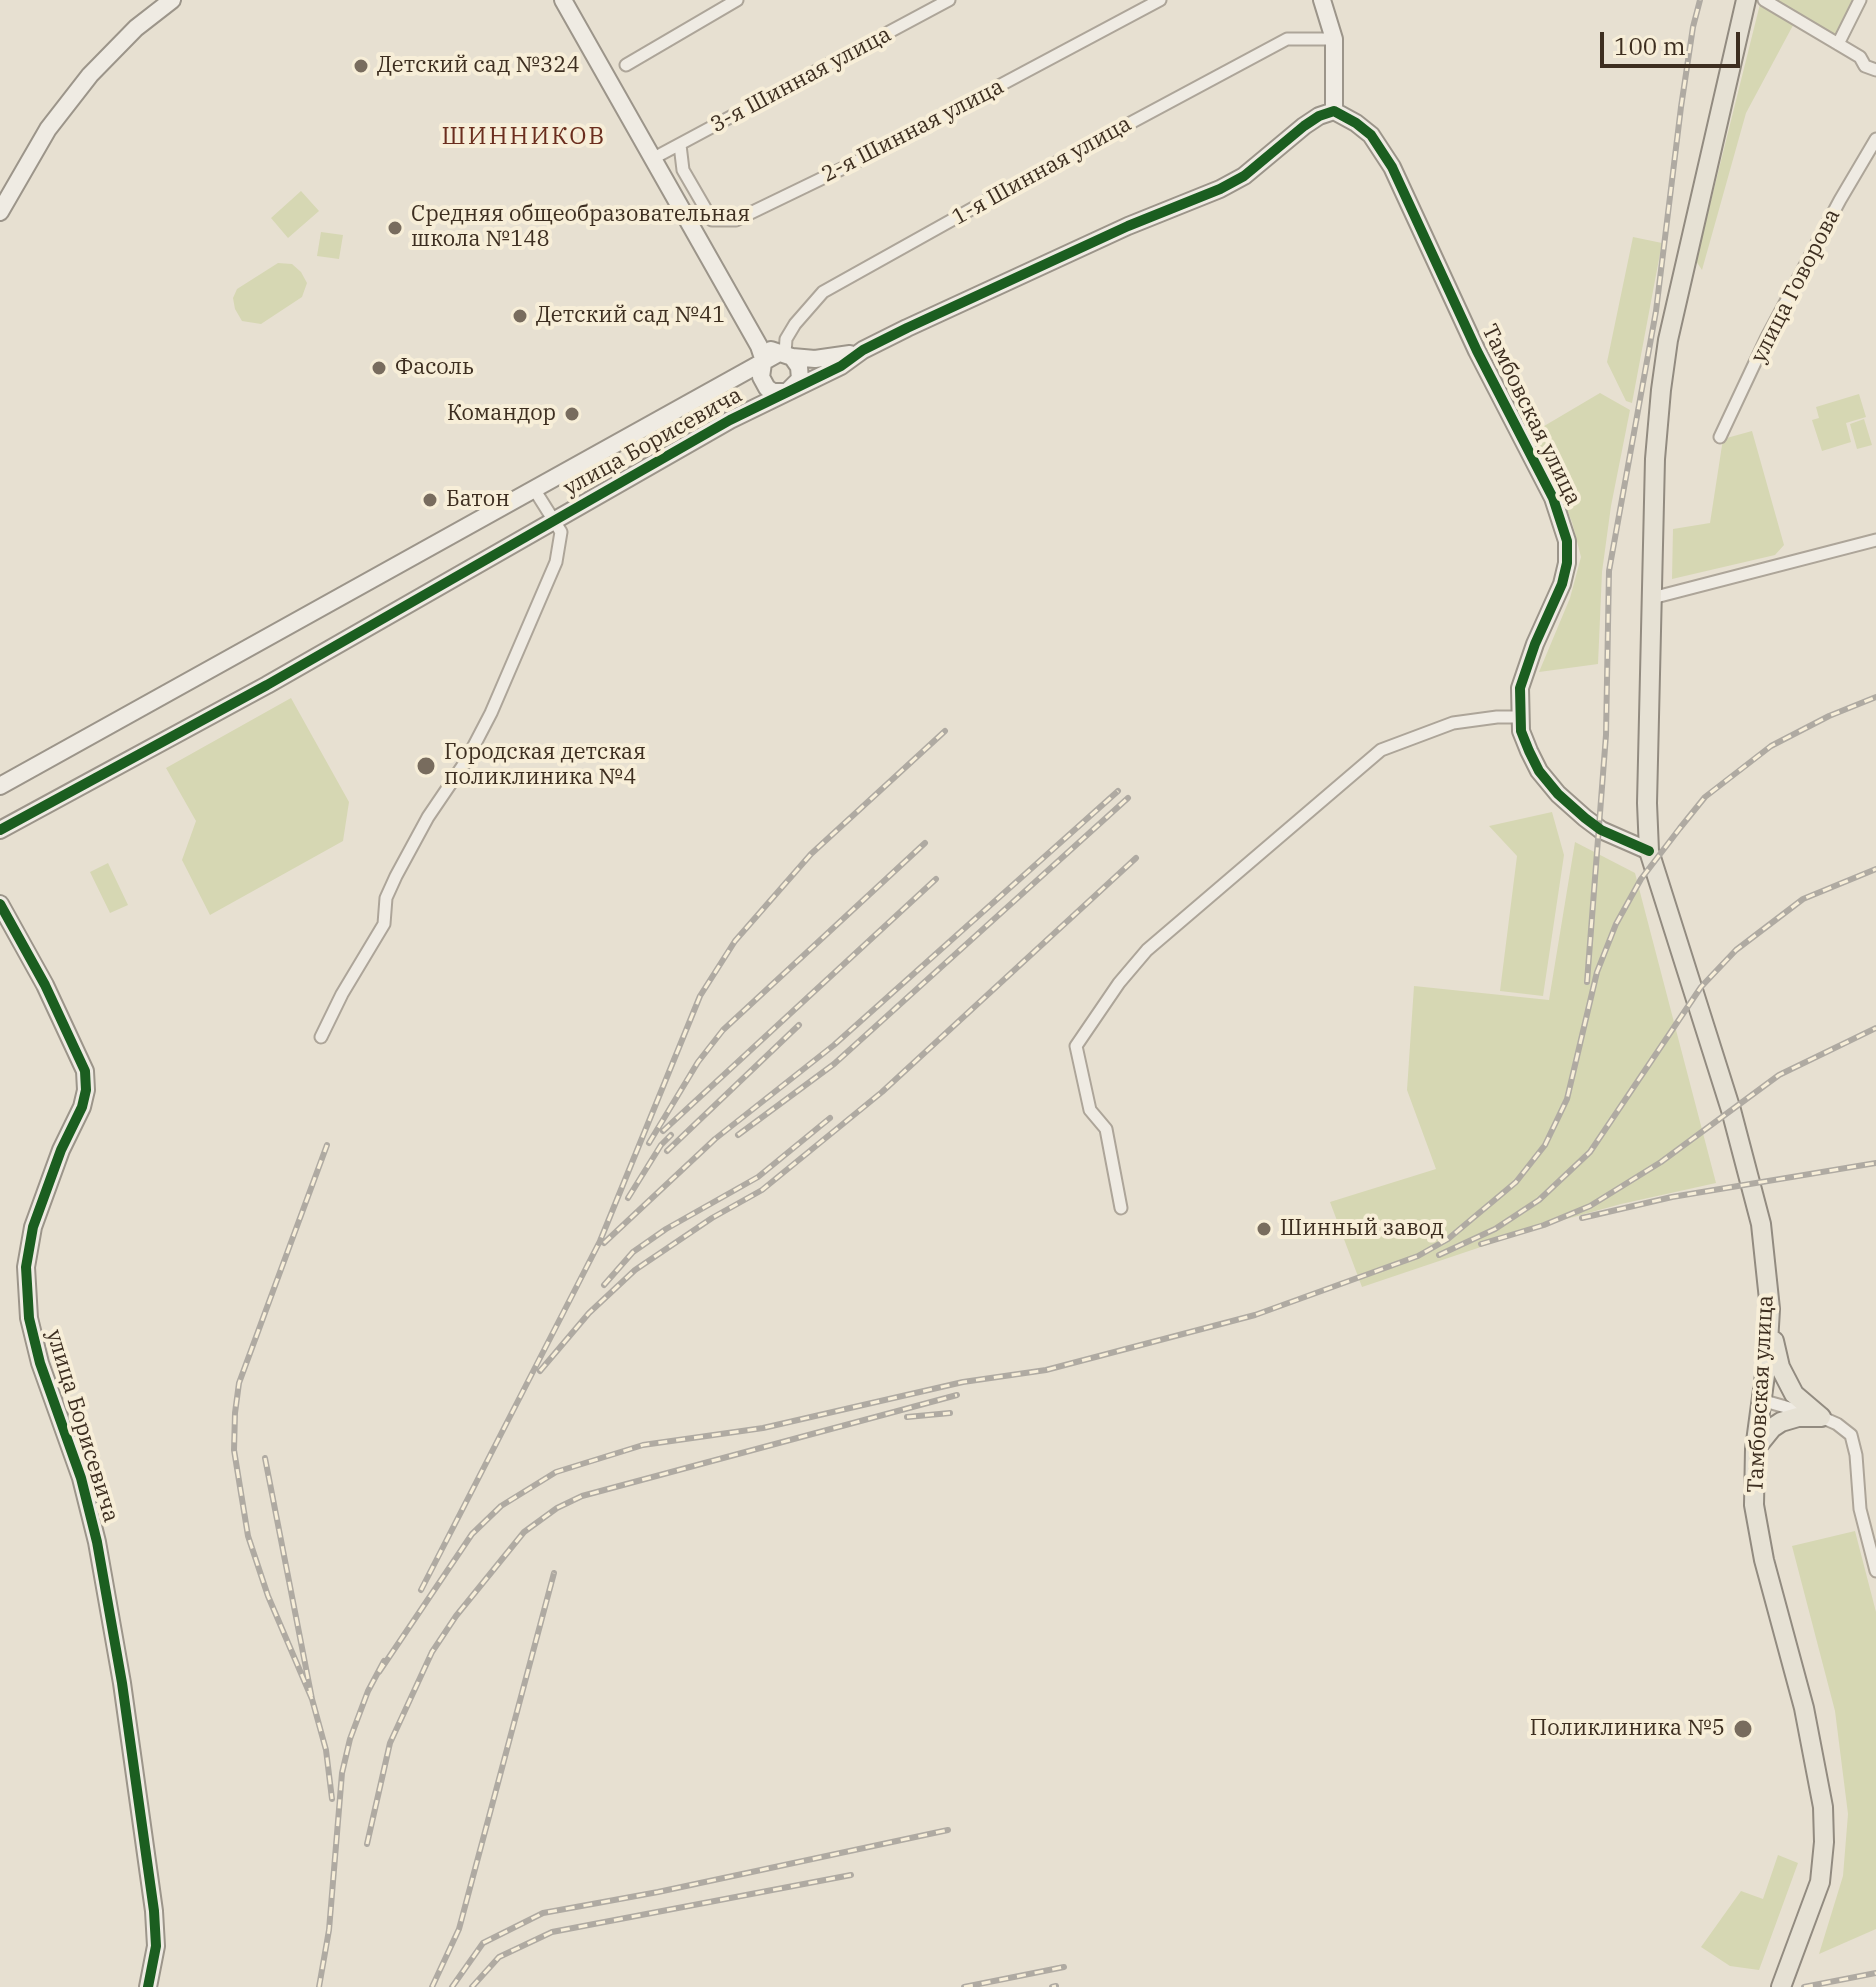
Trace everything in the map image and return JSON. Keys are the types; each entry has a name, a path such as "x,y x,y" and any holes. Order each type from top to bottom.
{"main road":[{"name":"Тамбовская улица","path":"1746,0 1666,353 1655,459 1647,803 1649,851 1731,1110 1761,1224 1770,1309 1767,1360 1755,1449 1754,1505 1817,1767 1824,1842 1820,1882 1781,1987"},
{"path":"1770,1309 1780,1367 1794,1394 1821,1417"},
{"path":"1755,1449 1781,1422 1798,1417 1821,1417"}],"street":[{"path":"0,212 48,129 90,75 136,28 172,0"},
{"path":"563,0 652,159 774,356 799,367 800,379 787,392 773,392 761,377 774,356"},
{"path":"626,65 737,0"},
{"name":"3-я Шинная улица","path":"652,159 949,0"},
{"name":"2-я Шинная улица","path":"680,145 683,170 712,220 736,220 860,160 1160,0"},
{"path":"1322,0 1334,39 1334,111"},
{"path":"1764,0 1860,57 1865,66 1876,70"},
{"path":"1838,44 1860,0"},
{"name":"1-я Шинная улица","path":"774,356 823,292 1287,39 1334,39"},
{"name":"улица Борисевича","path":"0,830 267,685 730,420 841,366 863,350 1128,226 1220,189 1244,176 1304,126 1334,111"},
{"name":"Тамбовская улица","path":"1334,111 1371,135 1392,167 1477,351 1553,498 1567,541 1567,563 1562,584 1524,670 1520,688 1521,731 1529,751 1539,771 1558,794 1601,830 1649,851"},
{"name":"улица Говорова","path":"1720,437 1767,337 1876,139"},
{"name":"улица Борисевича","path":"0,786 774,356 826,359 863,350"},
{"path":"534,489 553,520"},
{"name":"улица Борисевича","path":"321,1037 342,994 384,924 386,898 396,876 428,817 466,761 524,641 558,552 561,532 553,520"},
{"path":"1652,598 1876,540"},
{"path":"1121,1208 1106,1129 1090,1110 1076,1046 1119,983 1147,950 1381,750 1453,723 1520,717"},
{"name":"улица Борисевича","path":"0,904 45,985 85,1071 86,1090 82,1107 61,1150 33,1227 26,1267 29,1318 40,1363 81,1478 97,1542 120,1667 154,1911 156,1946 148,1987"},
{"path":"1761,1400 1821,1417 1851,1435 1856,1455 1860,1509 1876,1571"}],"green space":[{"path":"1761,0 1853,0 1835,37 1798,16 1746,113 1702,270 1696,261"},
{"path":"301,191 319,211 288,238 271,218"},
{"path":"321,232 343,235 339,259 317,256"},
{"path":"1633,237 1662,243 1632,403 1626,401 1607,362"},
{"path":"278,263 292,264 301,272 307,283 302,297 261,324 242,321 233,298 237,289"},
{"path":"1600,393 1630,410 1602,572 1598,664 1539,672 1570,598 1581,557 1572,522 1534,432"},
{"path":"1859,394 1866,417 1846,423 1851,442 1822,451 1812,420 1819,418 1816,407"},
{"path":"1864,419 1872,445 1857,449 1850,424"},
{"path":"1752,431 1784,545 1775,555 1672,579 1673,529 1710,523 1723,439"},
{"path":"291,698 349,802 343,841 210,915 182,860 196,821 166,768"},
{"path":"1552,812 1564,855 1543,996 1500,991 1517,856 1489,826"},
{"path":"1575,842 1635,873 1716,1183 1552,1223 1362,1287 1330,1202 1436,1169 1407,1090 1414,986 1549,1000"},
{"path":"108,863 128,905 110,913 90,872"},
{"path":"1855,1531 1876,1612 1876,1929 1819,1954 1843,1876 1848,1814 1835,1711 1792,1546"},
{"path":"1778,1855 1798,1863 1759,1970 1730,1966 1701,1947 1741,1891 1763,1899"}],"railway":[{"path":"1587,982 1606,735 1609,571 1656,311 1681,107 1700,0"},
{"path":"379,1672 472,1534 501,1506 556,1472 643,1445 763,1428 963,1382 1046,1370 1255,1315 1418,1256 1448,1239 1516,1182 1545,1145 1567,1099 1597,972 1616,924 1641,879 1680,828 1705,797 1771,746 1829,716 1876,697"},
{"path":"421,1590 600,1241 700,996 735,941 811,854 945,731"},
{"path":"604,1243 715,1139 834,1045 1118,791"},
{"path":"738,1135 834,1064 1128,798"},
{"path":"649,1143 698,1062 723,1030 925,843"},
{"path":"540,1371 589,1313 635,1270 712,1218 762,1190 882,1092 1136,858"},
{"path":"1439,1255 1495,1229 1539,1200 1590,1152 1701,987 1736,950 1803,899 1876,869"},
{"path":"663,1131 936,879"},
{"path":"667,1151 799,1025"},
{"path":"1481,1244 1544,1225 1590,1206 1661,1162 1779,1075 1876,1028"},
{"path":"604,1285 633,1252 666,1229 758,1177 830,1118"},
{"path":"628,1198 661,1145 671,1135"},
{"path":"312,1699 268,1596 248,1536 234,1450 235,1413 239,1383 327,1145"},
{"path":"1582,1218 1672,1197 1876,1163"},
{"path":"367,1844 390,1743 432,1652 456,1616 524,1532 557,1508 582,1496 957,1395"},
{"path":"907,1417 950,1413"},
{"path":"265,1458 312,1699 326,1750 332,1799"},
{"path":"432,1987 459,1929 554,1573"},
{"path":"319,1987 329,1930 342,1773 350,1739 368,1691 384,1661"},
{"path":"452,1987 483,1943 543,1913 658,1892 948,1830"},
{"path":"472,1987 499,1957 552,1932 851,1875"},
{"path":"964,1987 1064,1967"},
{"path":"1804,1987 1876,1973"},
{"path":"1052,1987 1056,1986"}],"cycle path":[{"path":"0,830 267,685 730,420 841,366 863,350 1128,226 1220,189 1244,176 1304,126 1334,111 1371,135 1392,167 1477,351 1553,498 1567,541 1567,563 1562,584 1535,644 1520,688 1521,731 1529,751 1539,771 1558,794 1585,818 1601,830 1649,851"},
{"path":"0,904 45,985 85,1071 86,1090 82,1107 61,1150 33,1227 26,1267 29,1318 40,1363 81,1478 97,1542 122,1683 154,1911 156,1946 148,1987"}],"place":[{"name":"Детский сад №324","path":"361,66"},
{"name":"Средняя общеобразовательная школа №148","path":"395,228"},
{"name":"Детский сад №41","path":"520,316"},
{"name":"Фасоль","path":"379,368"},
{"name":"Командор","path":"572,414"},
{"name":"Батон","path":"430,500"},
{"name":"Городская детская поликлиника №4","path":"426,766"},
{"name":"Шинный завод","path":"1264,1229"},
{"name":"Поликлиника №5","path":"1743,1729"}],"district":[{"name":"ШИННИКОВ","path":"524,137"}]}
